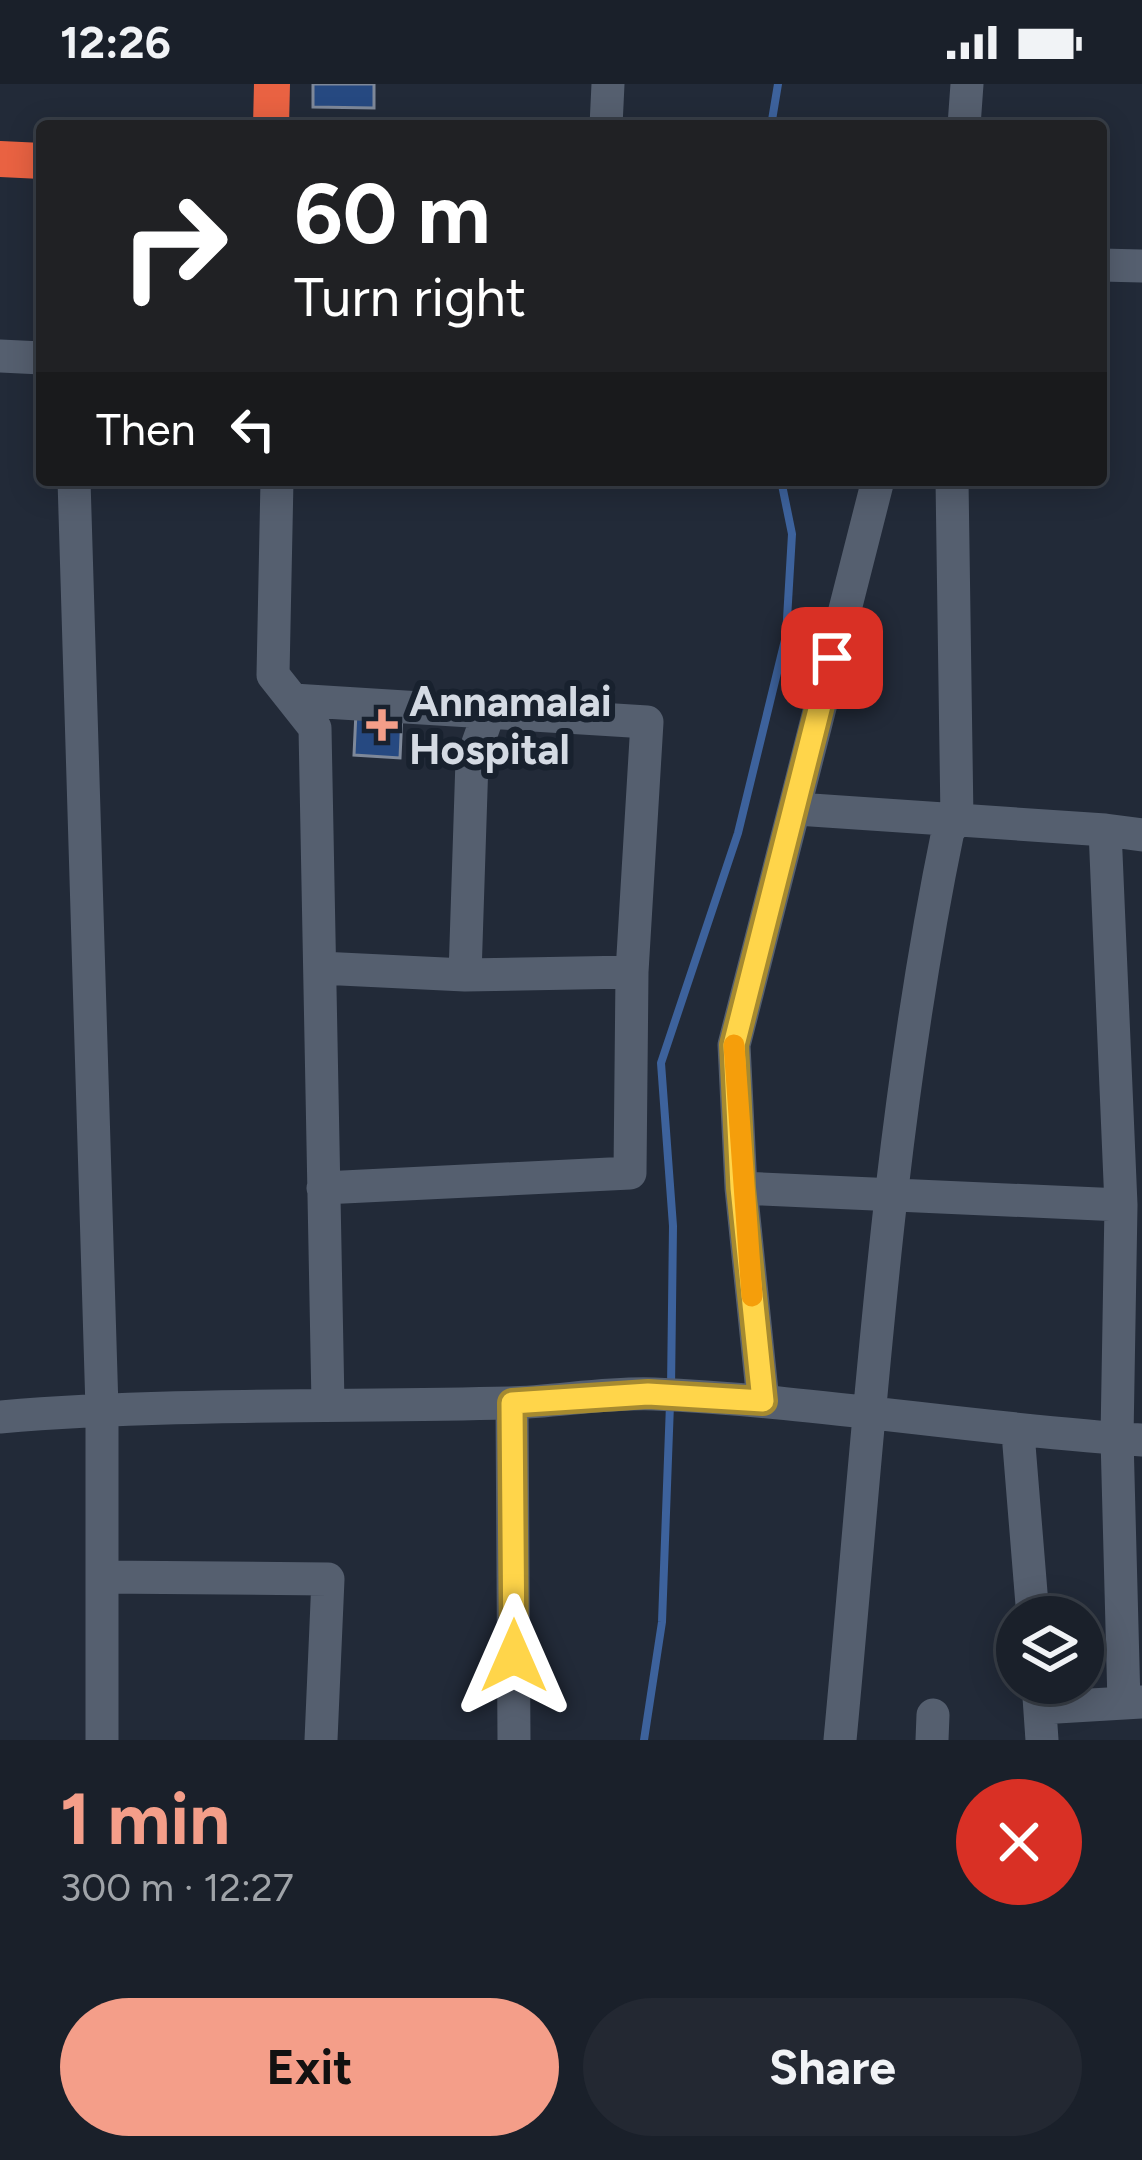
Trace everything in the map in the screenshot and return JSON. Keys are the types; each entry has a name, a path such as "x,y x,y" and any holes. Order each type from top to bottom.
{"highway":[{"path":"271,120 272,84"},
{"path":"0,159 36,160"}],"street":[{"path":"606,120 608,84"},
{"path":"964,120 967,84"},
{"path":"1107,265 1142,266"},
{"path":"0,356 36,358"},
{"path":"74,486 102,1408 102,1740"},
{"path":"277,486 273,675 315,728 328,1404"},
{"path":"763,1401 741,1188 734,1045 877,486"},
{"path":"840,1740 890,1194 917,982 948,831 957,820 952,486"},
{"path":"293,700 647,722 632,972 630,1173 323,1188"},
{"path":"465,975 472,760 489,712"},
{"path":"797,809 1142,835"},
{"path":"1040,1710 1133,1702 1130,1439 1105,830"},
{"path":"320,968 465,975 632,972"},
{"path":"741,1188 1121,1204"},
{"path":"0,1417 102,1408 512,1403 648,1394 763,1401 1018,1433 1130,1439"},
{"path":"512,1403 514,1740"},
{"path":"1018,1433 1031,1596"},
{"path":"102,1576 328,1579 321,1740"}],"building":[{"path":"313,84 374,84 374,108 313,107"},
{"path":"356,712 402,714 400,758 354,755"}],"waterway":[{"path":"772,120 778,84"},
{"path":"671,1389 673,1226 661,1063 738,833 786,636 792,534 782,486"},
{"path":"644,1740 662,1622 670,1404"}],"slow traffic":[{"path":"734,1045 752,1296"}],"place":[{"name":"Annamalai Hospital","path":"382,725"}],"route":[{"path":"514,1656 512,1403 648,1394 763,1401 741,1188 734,1045 832,658"}]}
